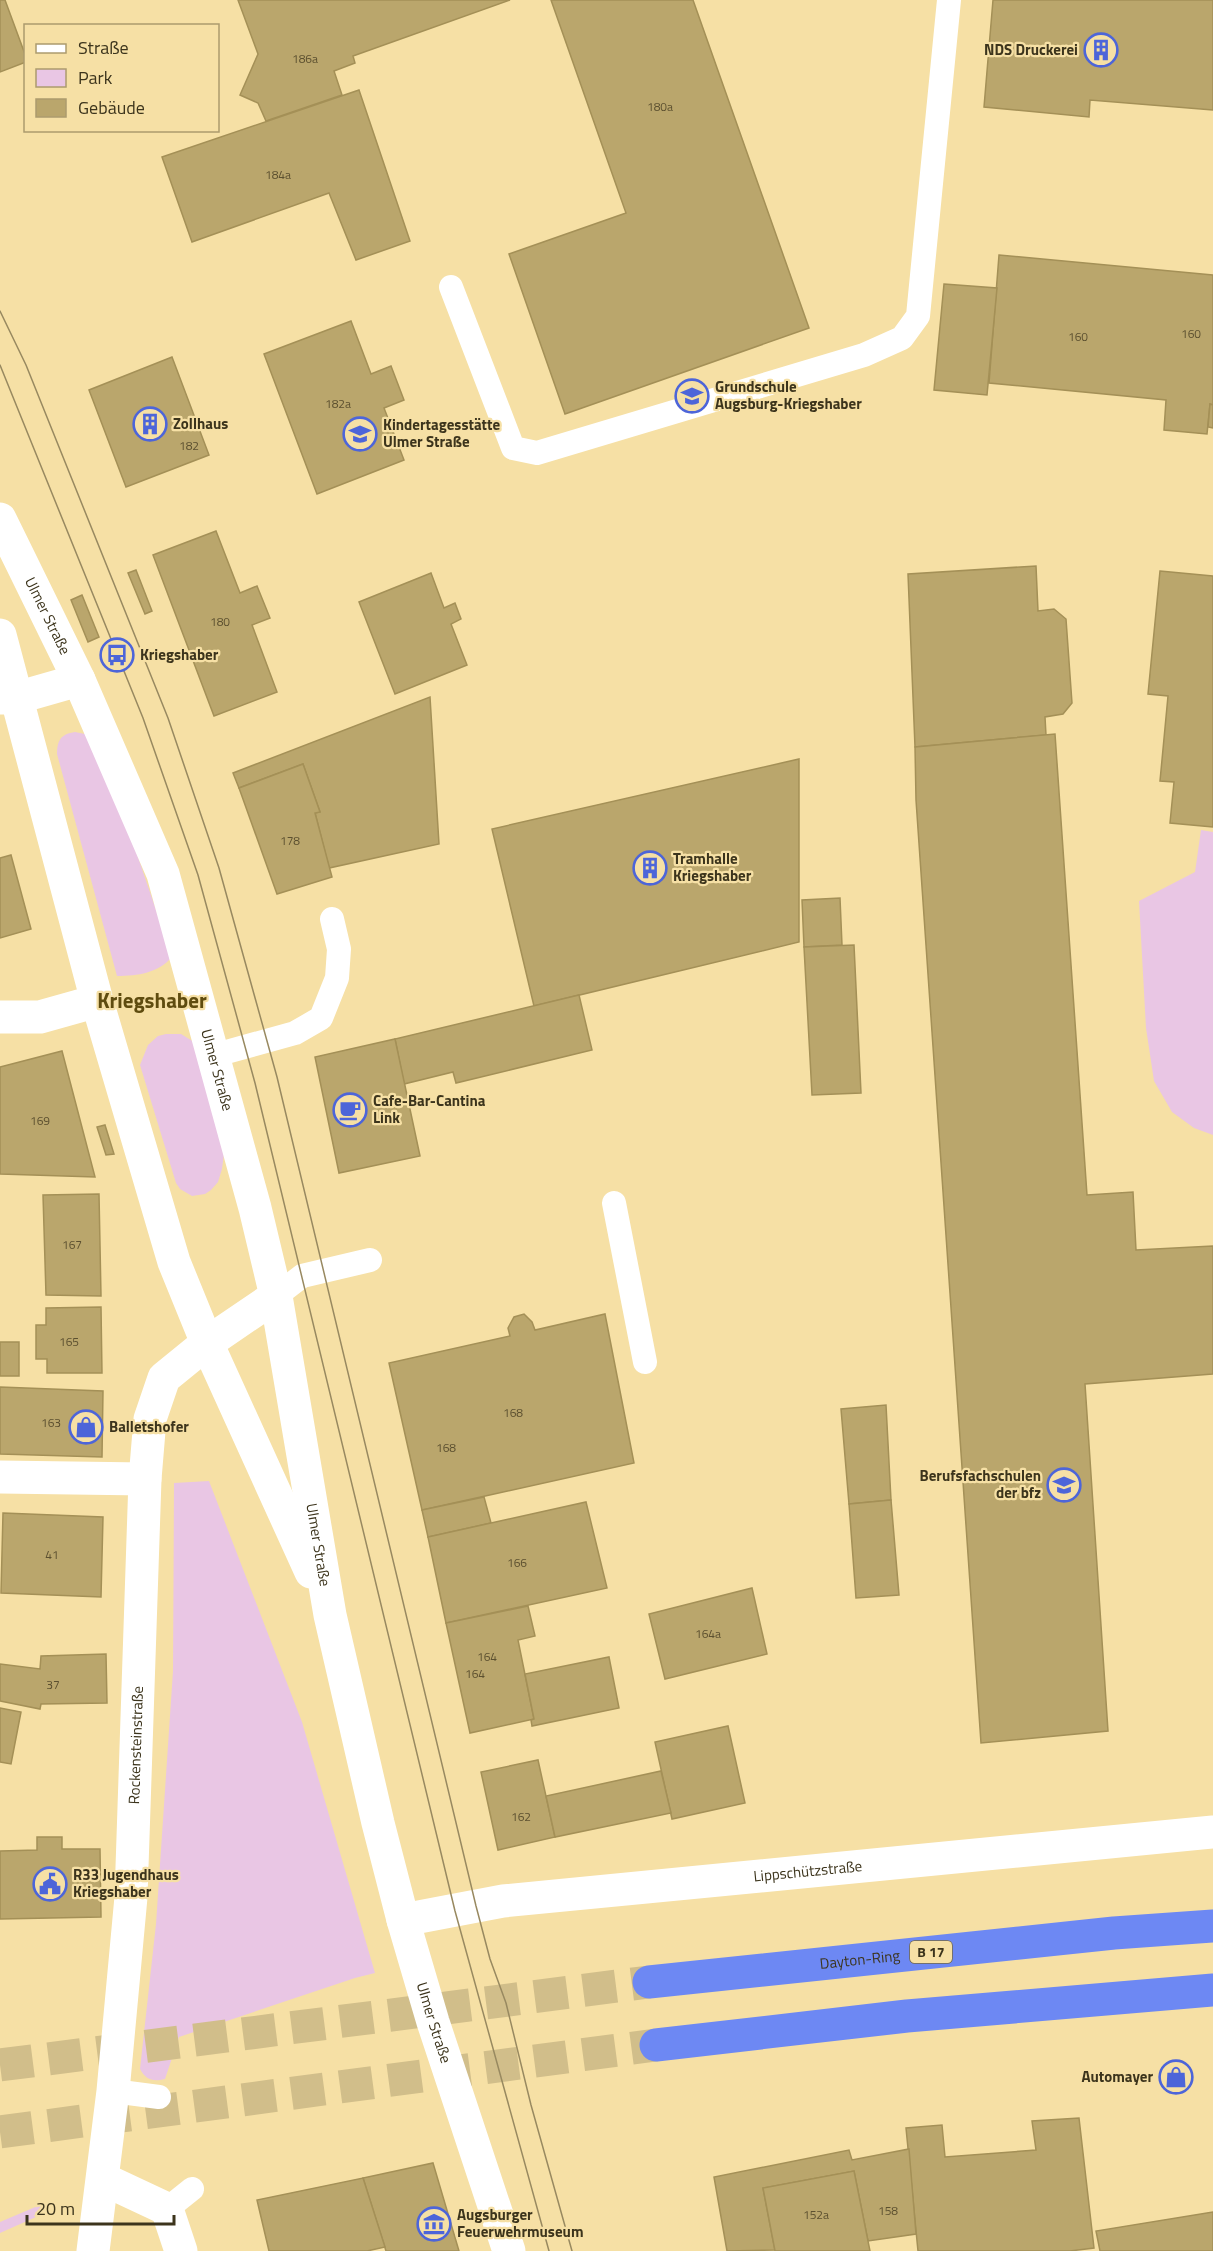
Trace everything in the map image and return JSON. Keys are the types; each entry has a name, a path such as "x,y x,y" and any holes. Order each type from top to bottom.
{"highway":[{"name":"Dayton-Ring","path":"649,1982 1114,1933 1213,1926"},
{"path":"656,2045 907,2016 1213,1990"}],"street":[{"name":"Ulmer Straße","path":"0,519 79,680 163,874 255,1208 276,1296 330,1615 403,1920 433,2022 509,2251"},
{"name":"Ulmer Straße","path":"0,635 8,698 174,1262 207,1343 330,1615"},
{"path":"8,698 79,680"},
{"path":"0,1017 40,1017 97,1001"},
{"name":"Rockensteinstraße","path":"93,2251 113,2091 131,1897 145,1479 150,1419 164,1378 207,1343 276,1296"},
{"path":"0,1477 145,1479"},
{"name":"Lippschützstraße","path":"403,1920 502,1901 1213,1832"},
{"path":"103,2179 179,2199 181,2251"}],"lane":[{"path":"451,286 513,448 537,453 864,354 902,338 918,316 949,0"},
{"path":"212,1056 295,1033 321,1018 337,978 339,949 332,920"},
{"path":"614,1203 645,1362"},
{"path":"276,1296 302,1276 370,1260"},
{"path":"113,2091 159,2097"}],"green space":[{"path":"75,732 85,734 124,816 172,957 154,970 117,976 57,754 61,738"},
{"path":"1201,830 1213,832 1213,1135 1194,1128 1172,1112 1154,1081 1146,1028 1139,901 1195,872"},
{"path":"181,1034 194,1042 224,1154 218,1182 205,1194 192,1196 180,1189 176,1183 140,1065 148,1045 158,1036"},
{"path":"209,1481 302,1722 375,1973 179,2037 165,2079 153,2080 147,2078 140,2069 156,1924 173,1671 174,1483"},
{"path":"50,2203 45,2213 0,2233 0,2222"}],"building":[{"path":"0,0 5,0 24,52 24,63 0,72"},
{"path":"238,0 510,0 353,56 355,63 334,71 342,95 266,121 258,103 240,95 258,54"},
{"path":"551,0 693,0 809,328 565,414 509,254 626,213"},
{"name":"NDS Druckerei","path":"993,0 1213,0 1213,110 1090,100 1089,117 984,107"},
{"path":"359,90 410,241 356,260 329,193 192,242 162,157"},
{"path":"999,255 1213,275 1213,405 1210,404 1207,434 1164,430 1166,400 989,383"},
{"path":"944,284 997,288 987,395 934,390"},
{"path":"351,321 371,374 391,366 404,400 384,408 404,460 317,494 264,354"},
{"name":"Zollhaus","path":"172,357 209,455 126,487 89,390"},
{"path":"1210,404 1213,405 1213,428 1208,427"},
{"path":"216,531 240,593 257,586 270,618 252,625 277,692 214,716 153,555"},
{"path":"1036,566 1038,611 1054,609 1066,619 1072,703 1063,714 1045,717 1046,735 915,747 908,574"},
{"path":"136,570 152,611 145,614 128,573"},
{"path":"1160,571 1213,576 1213,827 1170,823 1174,782 1160,781 1168,696 1148,694"},
{"path":"431,573 444,608 455,603 461,619 451,624 467,665 395,694 359,602"},
{"path":"82,595 99,637 88,642 71,600"},
{"path":"430,697 439,844 329,868 315,813 320,812 303,764 239,788 233,773"},
{"path":"1055,734 1087,1195 1133,1192 1136,1250 1213,1246 1213,1374 1085,1384 1108,1731 981,1743 916,800 915,747"},
{"name":"Tramhalle Kriegshaber","path":"799,759 799,942 534,1006 492,829"},
{"path":"303,764 320,812 315,813 332,877 277,894 239,788"},
{"path":"11,855 31,929 0,938 0,858"},
{"path":"840,898 842,945 804,947 802,900"},
{"path":"854,945 861,1093 812,1095 804,947"},
{"path":"579,995 592,1050 456,1083 453,1072 404,1084 395,1039"},
{"path":"395,1039 420,1156 339,1173 315,1057"},
{"path":"62,1051 95,1177 0,1174 0,1067"},
{"path":"105,1125 114,1154 106,1155 97,1127"},
{"path":"99,1194 101,1296 46,1295 43,1195"},
{"path":"101,1307 102,1373 47,1373 47,1359 36,1359 36,1325 46,1325 46,1308"},
{"path":"524,1314 532,1322 535,1330 605,1314 634,1463 422,1510 389,1363 510,1336 508,1328 514,1317"},
{"path":"0,1342 19,1342 19,1376 0,1376"},
{"path":"0,1387 103,1391 102,1457 0,1454"},
{"path":"886,1405 891,1500 849,1504 841,1409"},
{"path":"484,1497 491,1523 428,1537 422,1510"},
{"path":"891,1500 899,1595 856,1598 849,1504"},
{"path":"586,1502 607,1588 446,1623 428,1537"},
{"path":"3,1513 103,1517 101,1597 1,1593"},
{"path":"752,1588 767,1654 665,1679 649,1614"},
{"path":"528,1606 535,1636 518,1640 534,1719 470,1733 446,1623"},
{"path":"106,1654 107,1703 41,1704 40,1709 0,1701 0,1664 40,1669 41,1656"},
{"path":"609,1657 619,1708 532,1726 531,1720 534,1719 525,1674"},
{"path":"0,1708 21,1712 11,1764 0,1762"},
{"path":"728,1726 745,1803 672,1819 655,1742"},
{"path":"538,1760 555,1837 498,1850 481,1772"},
{"path":"661,1771 671,1813 555,1837 546,1796"},
{"name":"R33 Jugendhaus Kriegshaber","path":"37,1837 62,1837 62,1849 100,1849 101,1917 0,1919 0,1851 37,1850"},
{"path":"1079,2118 1094,2248 1070,2251 918,2251 906,2128 942,2125 945,2157 1036,2150 1032,2121"},
{"path":"909,2149 916,2234 868,2241 854,2171 763,2188 775,2250 727,2251 714,2177 849,2150 852,2160"},
{"path":"433,2163 459,2251 386,2251 363,2178"},
{"path":"854,2171 870,2251 775,2251 763,2188"},
{"path":"363,2178 385,2247 367,2251 269,2251 257,2200"},
{"path":"1213,2212 1213,2251 1100,2251 1096,2231"}],"tunnel":[{"path":"0,2065 649,1982"},
{"path":"0,2132 656,2045"}],"tram line":[{"path":"0,311 26,365 168,718 219,868 277,1077 476,1906 490,1959 506,2003 531,2105 572,2251"},
{"path":"0,365 143,718 198,875 255,1083 455,1911 549,2251"}],"place":[{"name":"NDS Druckerei","path":"1101,50"},
{"name":"Grundschule Augsburg-Kriegshaber","path":"692,396"},
{"name":"Zollhaus","path":"150,424"},
{"name":"Kindertagesstätte Ulmer Straße","path":"360,434"},
{"name":"Kriegshaber","path":"117,655"},
{"name":"Tramhalle Kriegshaber","path":"650,868"},
{"name":"Cafe-Bar-Cantina Link","path":"350,1110"},
{"name":"Balletshofer","path":"86,1427"},
{"name":"Berufsfachschulen der bfz","path":"1064,1485"},
{"name":"R33 Jugendhaus Kriegshaber","path":"50,1884"},
{"name":"Automayer","path":"1176,2077"},
{"name":"Augsburger Feuerwehrmuseum","path":"434,2224"}],"district":[{"name":"Kriegshaber","path":"152,1001"}]}
